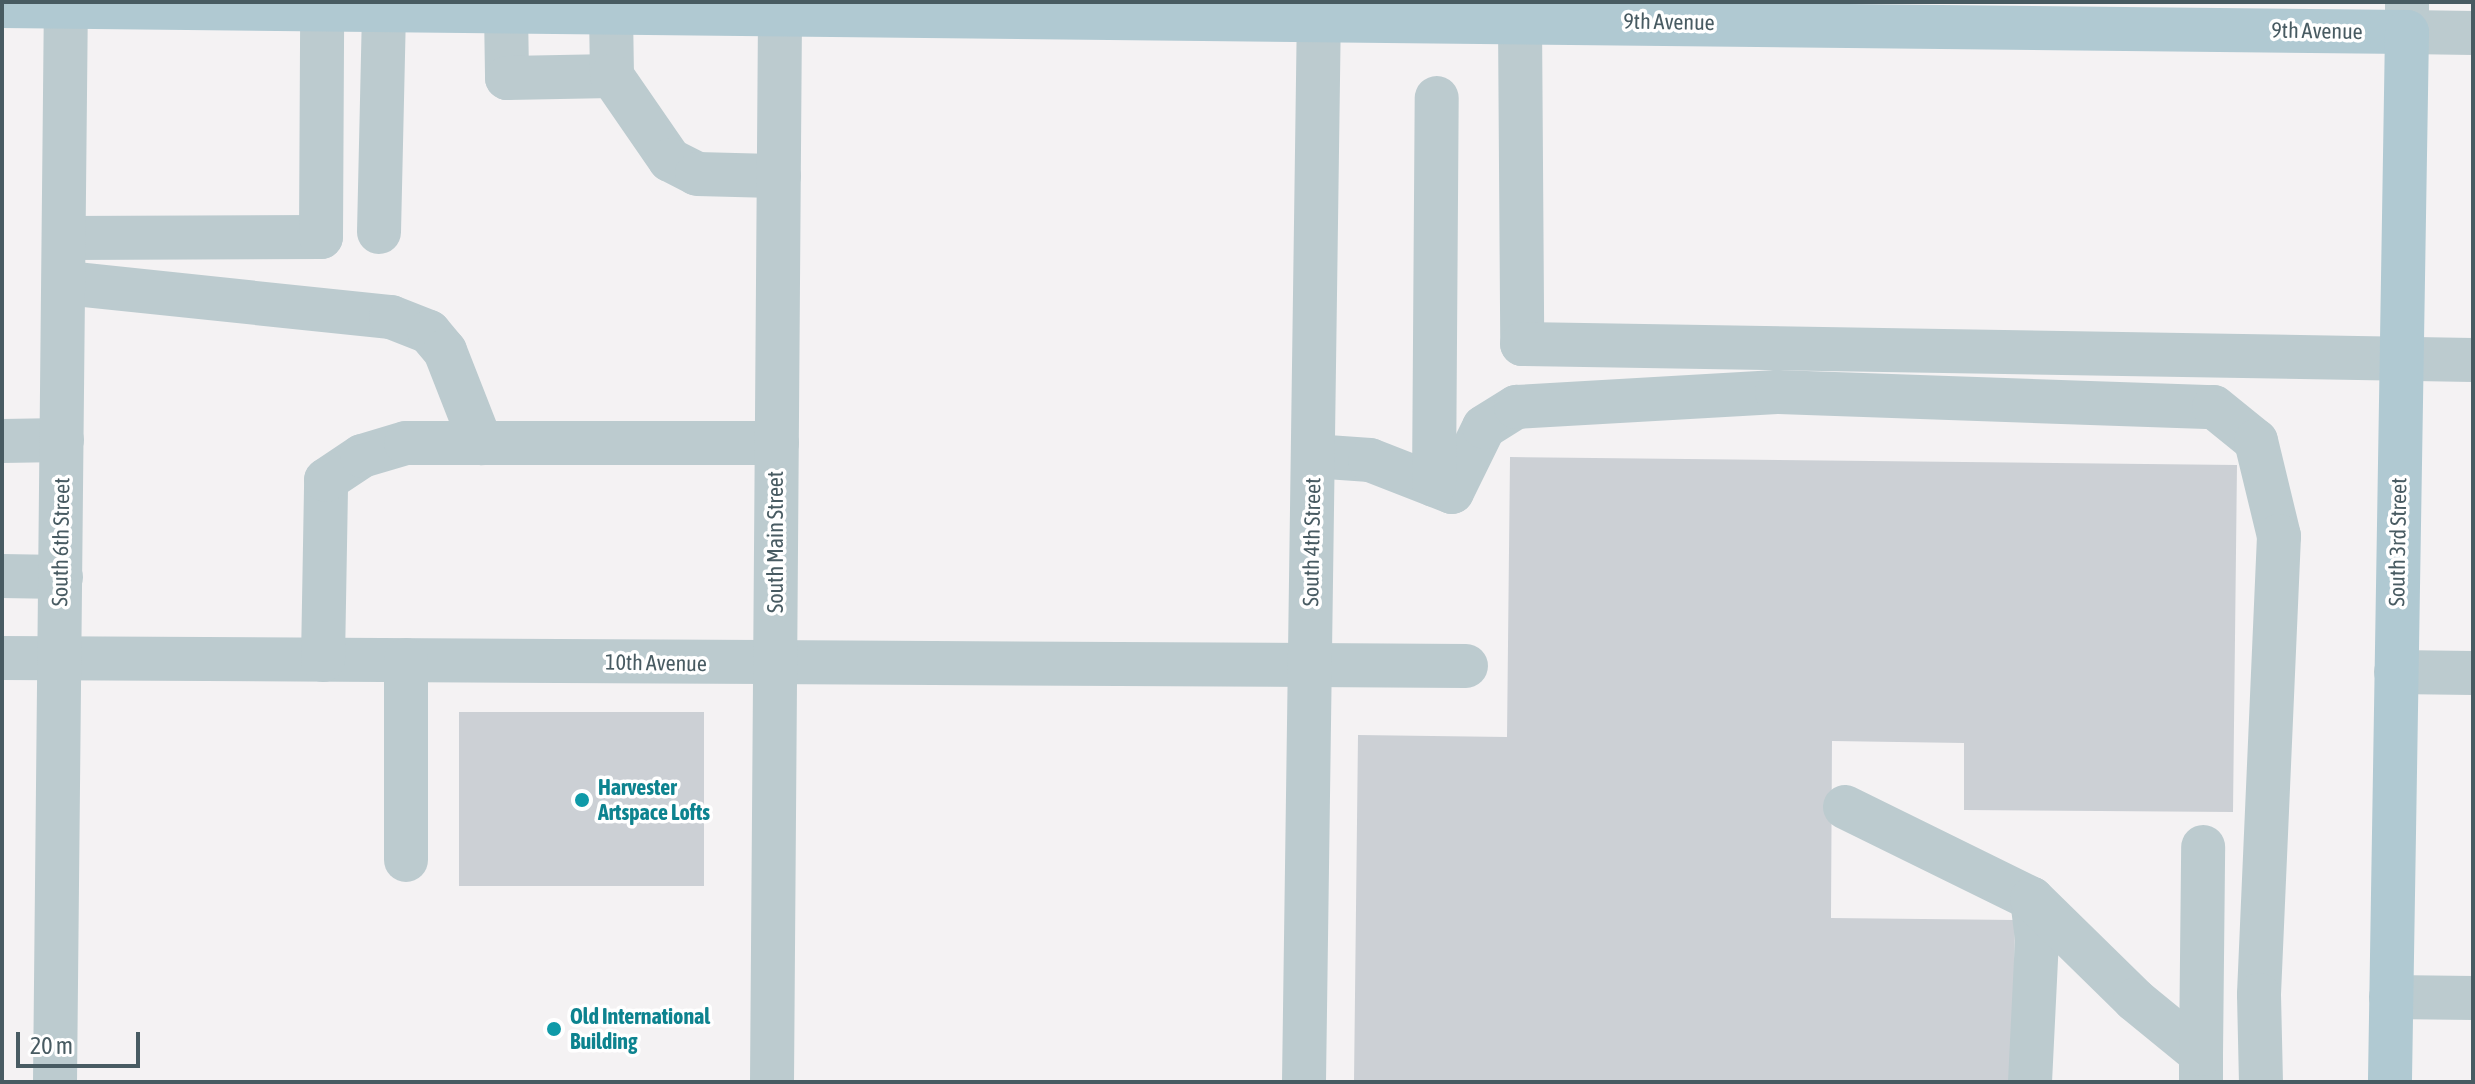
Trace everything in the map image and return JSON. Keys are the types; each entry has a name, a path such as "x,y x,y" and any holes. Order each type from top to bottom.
{"main road":[{"name":"9th Avenue","path":"2,6 66,4 611,12 780,8 1319,10 1520,21 1586,12 2407,17"},
{"name":"South 3rd Street","path":"2390,1082 2407,17"}],"street":[{"name":"South 6th Street","path":"55,1082 66,283 66,4"},
{"name":"South Main Street","path":"772,1082 780,8"},
{"path":"66,238 321,237 322,9"},
{"path":"379,232 384,9"},
{"name":"South 4th Street","path":"1304,1082 1319,10"},
{"path":"506,11 507,78 612,76"},
{"path":"611,12 612,76 670,160 697,174 779,176"},
{"name":"9th Avenue","path":"2407,17 2473,33"},
{"path":"1520,21 1522,344 2473,360"},
{"path":"1434,485 1437,98"},
{"path":"66,283 391,317 429,332 445,351 481,443"},
{"path":"1313,456 1370,460 1452,492 1484,427 1516,407 1777,392 2214,407 2256,441 2279,536 2259,995 2261,1082"},
{"path":"2,441 62,440"},
{"path":"323,660 326,480 362,456 406,443 777,443"},
{"path":"2,576 61,577"},
{"name":"10th Avenue","path":"2,658 1310,669 1466,666"},
{"path":"406,660 406,860"},
{"path":"2396,672 2473,673"},
{"path":"1845,807 2032,899 2201,1068"},
{"path":"2201,1068 2203,847"},
{"path":"2030,1082 2037,939 2032,899"},
{"path":"2391,997 2473,998"}],"building":[{"path":"1510,457 2237,465 2233,812 1964,810 1964,743 1832,741 1831,918 2015,920 2013,1082 1354,1082 1358,735 1507,737"},
{"name":"Harvester Artspace Lofts","path":"459,712 704,712 704,886 459,886"}],"place":[{"name":"Harvester Artspace Lofts","path":"582,800"},
{"name":"Old International Building","path":"554,1029"}]}
